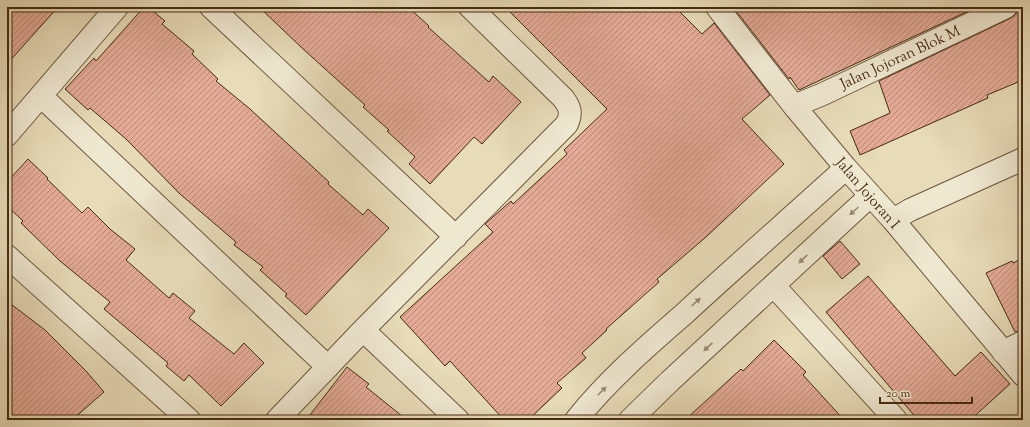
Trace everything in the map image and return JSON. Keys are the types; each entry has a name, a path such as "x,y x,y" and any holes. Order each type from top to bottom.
{"street":[{"path":"7,135 117,7"},
{"path":"211,7 456,237"},
{"path":"277,420 363,330 567,124 570,117 568,104 470,7"},
{"name":"Jalan Jojoran I","path":"717,7 794,106 870,196 893,220 1023,376"},
{"name":"Jalan Jojoran Blok M","path":"794,106 823,94 1006,7"},
{"path":"41,96 328,366"},
{"path":"893,220 910,210 1023,159"},
{"path":"576,420 587,406 652,343 846,168"},
{"path":"630,420 670,381 870,196"},
{"path":"7,256 189,420"},
{"path":"774,286 896,420"},
{"path":"363,330 458,420"},
{"path":"1003,352 1023,342"}],"building":[{"path":"7,7 58,7 7,64"},
{"path":"144,7 148,7 165,21 162,24 194,51 192,54 218,79 216,81 250,109 329,182 328,184 363,215 368,209 389,228 306,315 285,296 287,294 260,270 263,267 234,245 236,242 180,194 126,139 90,108 88,110 65,89 94,58 96,61"},
{"path":"259,7 408,7 489,82 493,76 521,102 482,144 474,137 430,184 409,164 415,157 387,131 389,130 363,107 365,105"},
{"path":"505,7 675,7 702,34 714,23 770,95 742,119 784,164 706,237 657,279 659,282 606,329 607,330 582,353 586,358 557,383 562,388 528,420 504,420 450,361 445,366 400,317 493,232 485,224 511,201 513,204 567,154 564,150 607,109"},
{"path":"733,7 977,7 799,90"},
{"path":"1018,7 1023,7 1023,80 987,95 988,98 860,155 850,131 890,113 879,81 1011,18 1016,14"},
{"path":"28,159 82,213 88,207 110,229 135,249 126,260 169,298 173,293 195,311 189,318 234,354 244,343 264,363 221,406 189,375 184,381 166,366 168,363 104,309 110,302 60,261 21,223 23,221 7,206 7,182"},
{"path":"840,241 860,264 842,279 823,256"},
{"path":"1023,258 1023,330 1015,332 986,273 1012,261 1013,263"},
{"path":"868,276 955,376 981,352 1010,384 970,420 918,420 826,312"},
{"path":"7,301 45,330 86,371 104,392 72,420 7,420"},
{"path":"774,340 806,372 803,375 844,420 685,420 741,369 743,371"},
{"path":"347,367 369,384 366,387 407,420 306,420"}]}
